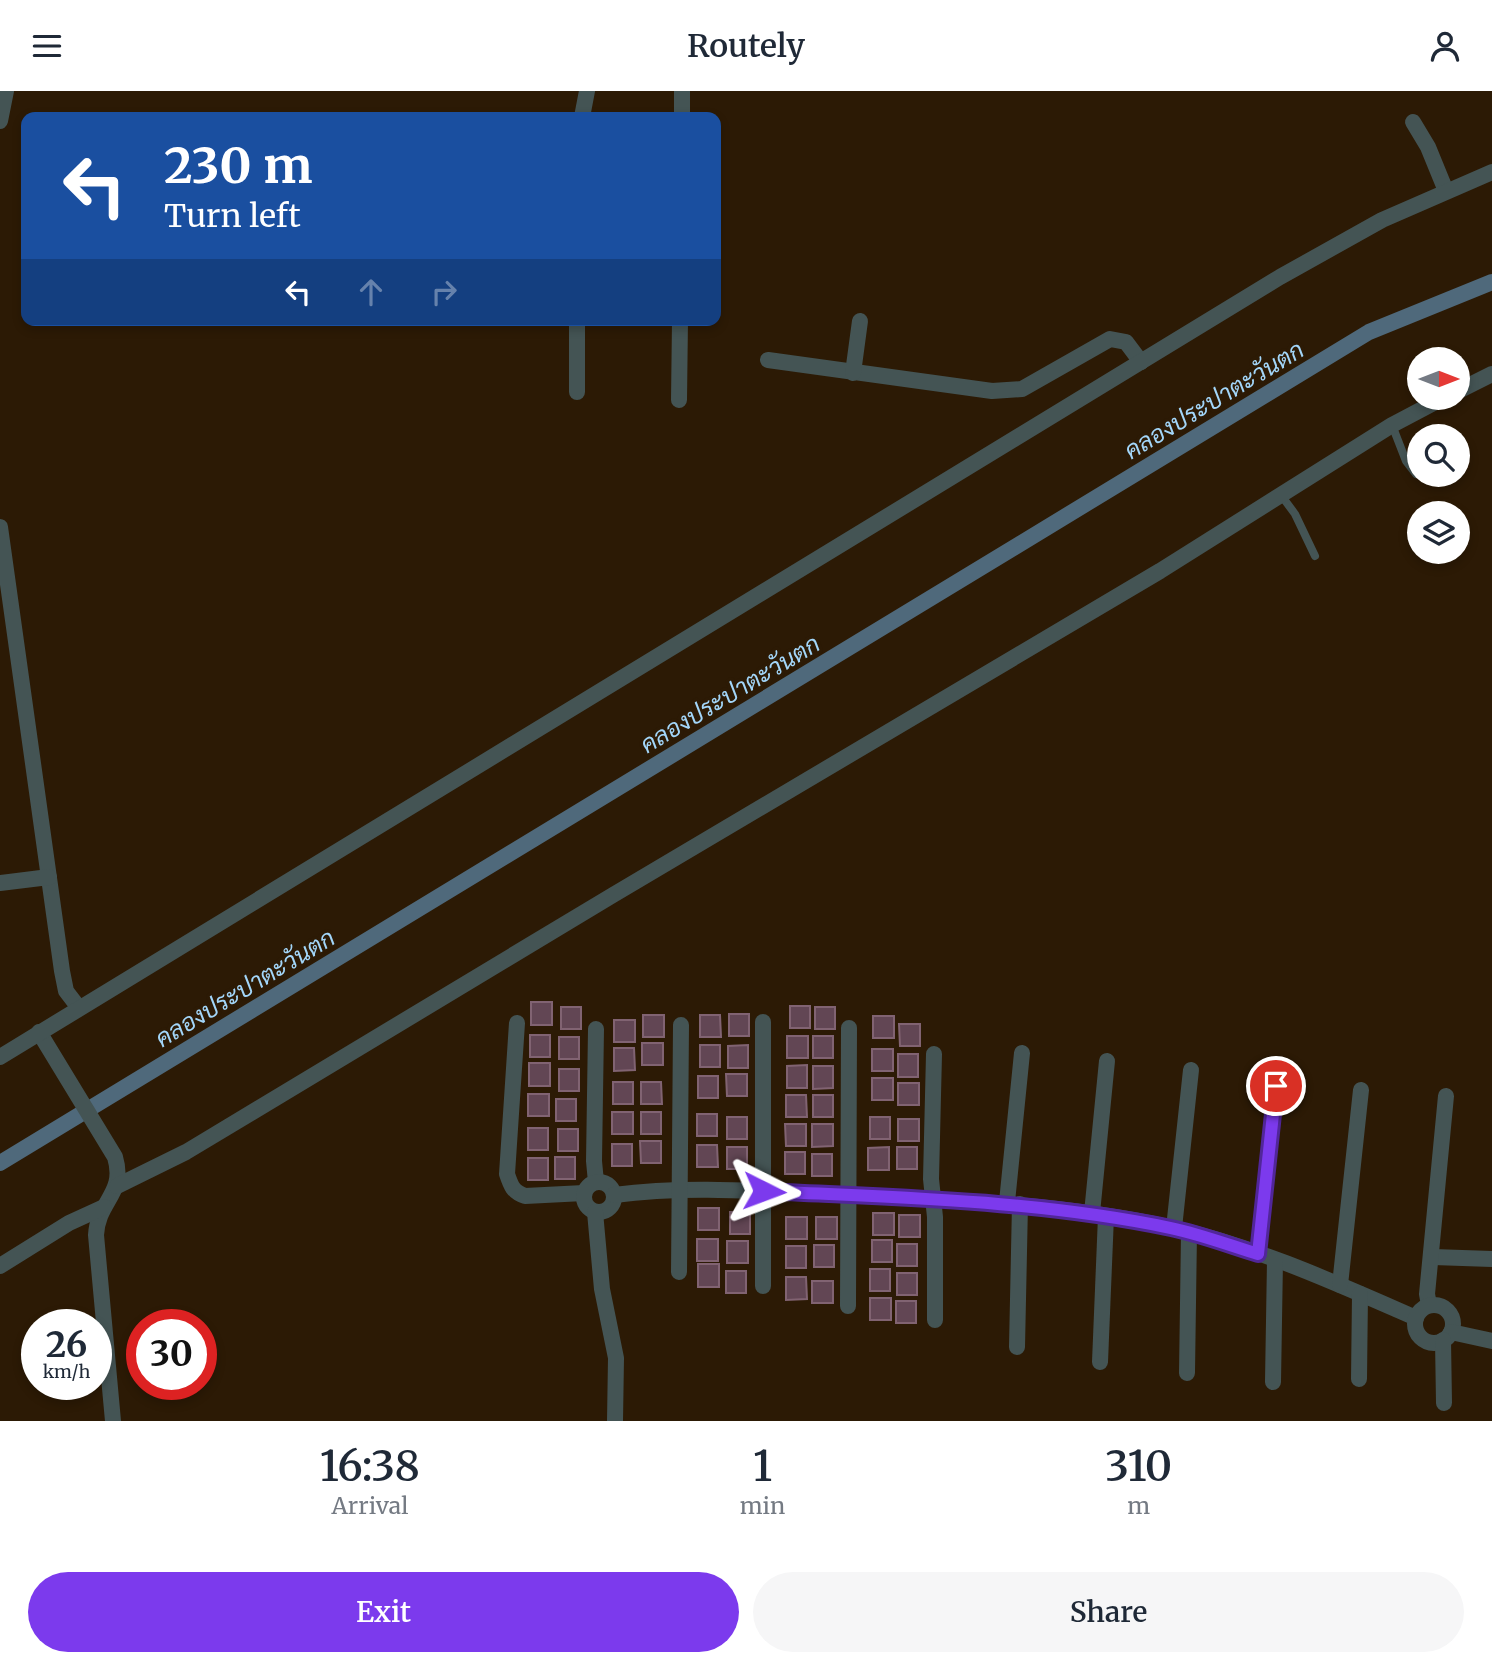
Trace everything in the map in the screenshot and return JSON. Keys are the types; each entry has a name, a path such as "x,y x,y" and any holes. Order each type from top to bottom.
{"street":[{"path":"0,121 6,91"},
{"path":"583,112 587,91"},
{"path":"682,91 682,112"},
{"path":"1413,122 1429,147 1446,191"},
{"path":"0,1056 1141,362 1348,239 1382,220 1492,172"},
{"path":"853,373 860,321"},
{"path":"577,326 577,392"},
{"path":"679,400 680,326"},
{"path":"768,360 992,391 1012,391 1032,384 1110,339 1126,342 1141,362"},
{"path":"1470,385 1492,373"},
{"path":"117,1186 186,1152 1160,571 1392,425 1420,410"},
{"path":"0,527 66,992 79,1008"},
{"path":"0,883 49,877"},
{"path":"763,1022 763,1286"},
{"path":"517,1023 507,1174 511,1186 516,1193 525,1196 584,1193"},
{"path":"679,1272 681,1025"},
{"path":"848,1306 849,1028"},
{"path":"596,1029 596,1182"},
{"path":"39,1033 115,1157 120,1175 117,1186 104,1207 96,1235 113,1421"},
{"path":"1017,1347 1014,1203 1022,1053"},
{"path":"934,1054 935,1320"},
{"path":"1100,1362 1099,1215 1107,1061"},
{"path":"1187,1373 1182,1231 1191,1070"},
{"path":"1258,1254 1276,1086"},
{"path":"1340,1285 1361,1090"},
{"path":"1429,1305 1427,1294 1433,1257 1446,1096"},
{"path":"595,1212 607,1210 614,1195 608,1185 596,1182 586,1188 584,1193 586,1205 595,1212 602,1289 616,1358 615,1421"},
{"path":"614,1195 679,1188 764,1191 1014,1203 1099,1215 1182,1231 1258,1254 1416,1318"},
{"path":"0,1266 69,1223 104,1207"},
{"path":"1433,1257 1492,1259"},
{"path":"1273,1382 1275,1260"},
{"path":"1359,1379 1360,1294"},
{"path":"1444,1402 1447,1336 1453,1321 1451,1314 1440,1305 1429,1305 1419,1312 1415,1325 1422,1339 1436,1343 1447,1336 1492,1341"}],"lane":[{"path":"1392,425 1407,462"},
{"path":"1281,495 1295,514 1315,556"}],"building":[{"path":"531,1002 552,1002 552,1025 531,1025"},
{"path":"790,1006 810,1006 810,1028 790,1028"},
{"path":"561,1007 581,1007 581,1029 561,1029"},
{"path":"815,1007 835,1007 835,1029 815,1029"},
{"path":"729,1014 749,1014 749,1036 729,1036"},
{"path":"643,1015 664,1015 664,1037 643,1037"},
{"path":"700,1015 720,1015 721,1037 700,1037"},
{"path":"873,1016 894,1016 894,1038 873,1038"},
{"path":"614,1020 635,1020 635,1042 614,1042"},
{"path":"899,1024 920,1024 920,1046 900,1046"},
{"path":"530,1035 550,1035 550,1057 530,1057"},
{"path":"787,1036 808,1036 808,1058 787,1058"},
{"path":"813,1036 833,1036 833,1058 813,1058"},
{"path":"559,1037 579,1037 579,1059 559,1059"},
{"path":"642,1043 663,1043 663,1065 642,1065"},
{"path":"700,1045 720,1045 720,1067 700,1067"},
{"path":"748,1045 748,1068 728,1068 728,1046"},
{"path":"614,1048 634,1048 635,1070 614,1071"},
{"path":"872,1049 893,1049 893,1071 872,1071"},
{"path":"898,1054 918,1054 918,1077 898,1077"},
{"path":"529,1063 550,1063 550,1086 529,1086"},
{"path":"807,1065 807,1088 787,1088 787,1066"},
{"path":"813,1066 833,1066 833,1088 813,1089"},
{"path":"559,1069 579,1069 579,1091 559,1091"},
{"path":"726,1074 747,1074 747,1096 727,1096"},
{"path":"698,1076 718,1076 718,1098 698,1098"},
{"path":"872,1078 893,1078 893,1100 872,1100"},
{"path":"613,1082 633,1082 633,1104 613,1104"},
{"path":"641,1082 661,1082 662,1104 641,1104"},
{"path":"898,1083 919,1083 919,1105 898,1105"},
{"path":"528,1094 549,1094 549,1116 528,1116"},
{"path":"786,1095 806,1095 807,1117 786,1117"},
{"path":"813,1095 833,1095 833,1117 813,1117"},
{"path":"556,1099 576,1099 576,1121 556,1121"},
{"path":"612,1112 633,1112 633,1134 612,1134"},
{"path":"641,1112 661,1112 661,1134 641,1134"},
{"path":"697,1114 717,1114 717,1136 697,1136"},
{"path":"727,1117 747,1117 747,1139 727,1139"},
{"path":"870,1117 890,1117 890,1139 870,1139"},
{"path":"898,1119 919,1119 919,1141 898,1141"},
{"path":"785,1124 806,1124 806,1146 786,1146"},
{"path":"812,1124 833,1124 833,1146 812,1147"},
{"path":"528,1128 548,1128 548,1150 528,1150"},
{"path":"558,1129 578,1129 578,1151 558,1151"},
{"path":"640,1141 661,1141 661,1163 641,1163"},
{"path":"612,1144 632,1144 632,1166 612,1166"},
{"path":"697,1145 717,1145 718,1167 697,1167"},
{"path":"727,1147 747,1147 747,1169 727,1169"},
{"path":"889,1147 889,1170 868,1170 868,1148"},
{"path":"897,1147 917,1147 917,1169 897,1169"},
{"path":"785,1152 805,1152 805,1174 785,1174"},
{"path":"812,1154 832,1154 832,1176 812,1176"},
{"path":"555,1157 575,1157 575,1179 555,1179"},
{"path":"528,1158 548,1158 548,1180 528,1180"},
{"path":"698,1208 719,1208 719,1230 698,1230"},
{"path":"730,1212 750,1212 750,1234 730,1234"},
{"path":"873,1213 894,1213 894,1235 873,1235"},
{"path":"899,1215 920,1215 920,1237 899,1237"},
{"path":"786,1217 807,1217 807,1239 786,1239"},
{"path":"816,1217 837,1217 837,1239 816,1239"},
{"path":"697,1239 718,1239 718,1261 697,1261"},
{"path":"872,1240 892,1240 892,1262 872,1262"},
{"path":"727,1241 748,1241 748,1263 727,1263"},
{"path":"897,1244 917,1244 917,1266 897,1266"},
{"path":"814,1245 834,1245 834,1267 814,1267"},
{"path":"786,1246 806,1246 806,1268 786,1268"},
{"path":"698,1264 719,1264 719,1287 698,1287"},
{"path":"870,1269 890,1269 890,1291 870,1291"},
{"path":"726,1271 746,1271 746,1293 726,1293"},
{"path":"897,1273 917,1273 917,1295 897,1295"},
{"path":"786,1277 806,1277 807,1299 786,1300"},
{"path":"812,1281 833,1281 833,1303 812,1303"},
{"path":"870,1298 891,1298 891,1320 870,1320"},
{"path":"896,1301 916,1301 916,1323 896,1323"}],"waterway":[{"name":"คลองประปาตะวันตก","path":"0,1163 1369,332 1492,282"}],"route":[{"path":"764,1191 1007,1202 1092,1213 1174,1228 1258,1254 1276,1086"}]}
